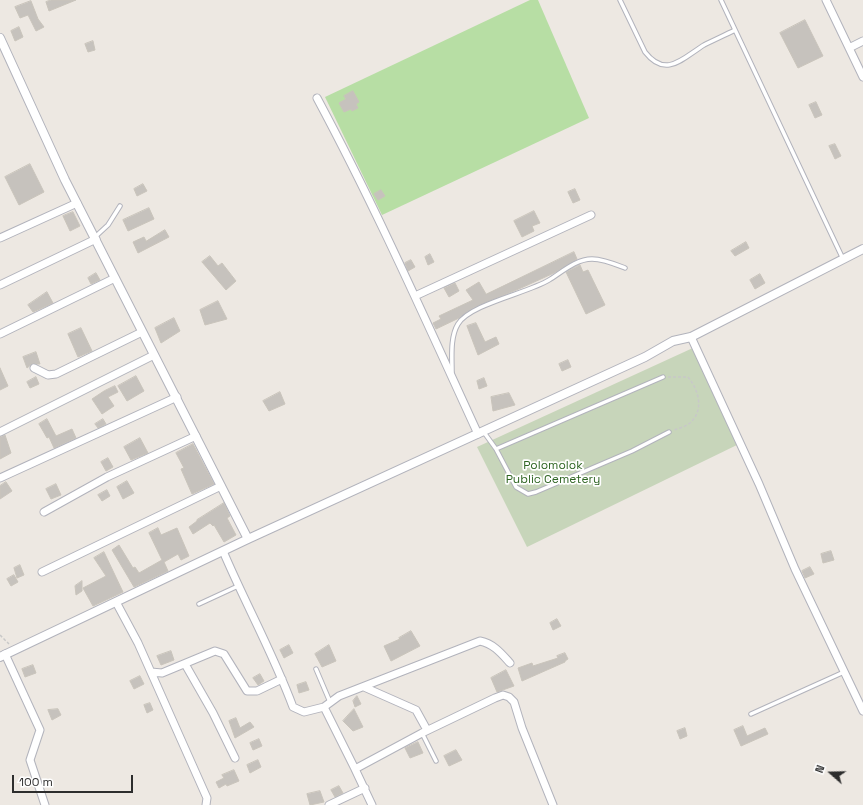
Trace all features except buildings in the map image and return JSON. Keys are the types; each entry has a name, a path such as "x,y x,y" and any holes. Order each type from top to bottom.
{"street":[{"path":"826,0 863,77"},
{"path":"0,38 64,180 96,238 142,332 177,397 248,539"},
{"path":"849,48 863,41"},
{"path":"318,98 353,166 452,377 480,432"},
{"path":"0,238 77,203"},
{"path":"415,296 591,215"},
{"path":"0,285 96,238"},
{"path":"45,805 30,760 40,730 3,656 248,539 645,357 673,341 691,337 863,249"},
{"path":"0,334 115,278"},
{"path":"34,368 48,375 56,374 142,332"},
{"path":"691,337 759,484 795,570 863,711"},
{"path":"0,432 154,355"},
{"path":"0,478 177,397"},
{"path":"44,512 107,477 196,436"},
{"path":"42,572 221,486"},
{"path":"223,551 282,679 293,707 304,712 324,707 339,696 480,641 488,643 499,650 510,663"},
{"path":"116,602 151,672 208,798 206,805"},
{"path":"151,672 162,673 215,651 224,654 247,691 257,691 282,679"},
{"path":"185,664 213,713 235,758"},
{"path":"364,687 416,710 425,732"},
{"path":"355,769 425,732 503,695 510,697 514,702 522,728 553,805"},
{"path":"324,707 372,805"},
{"path":"329,805 365,788"}],"lane":[{"path":"620,0 645,52 651,60 659,65 668,66 676,64 704,45 735,30"},
{"path":"721,0 843,259"},
{"path":"96,238 120,206"},
{"path":"452,377 454,335 458,323 465,317 486,305 543,283 580,261 593,259 625,268"},
{"path":"496,449 663,377"},
{"path":"480,432 496,449 516,487 528,494 536,492 605,462 669,432"},
{"path":"199,604 238,586"},
{"path":"316,669 330,702"},
{"path":"751,714 844,672"},
{"path":"425,732 436,761"}],"path":[{"path":"663,377 688,377 698,394 696,416 691,423 669,432"},
{"path":"0,635 14,650"}],"green space":[{"path":"530,0 538,0 589,118 382,215 325,97"},
{"name":"Polomolok Public Cemetery","path":"695,347 739,444 527,547 477,447"}]}
